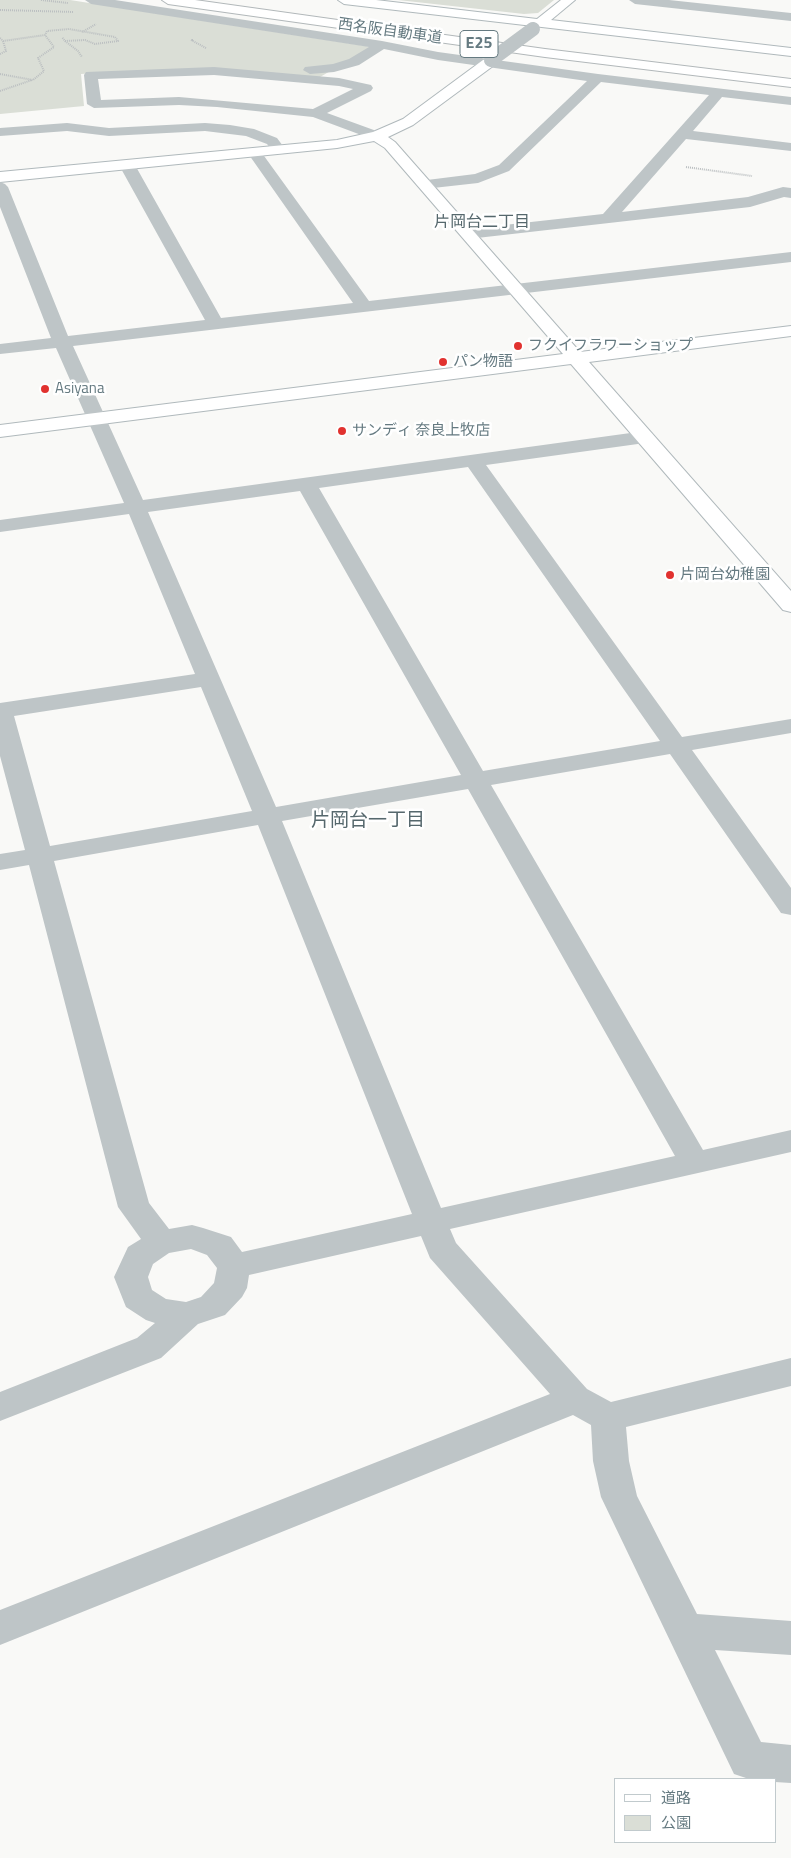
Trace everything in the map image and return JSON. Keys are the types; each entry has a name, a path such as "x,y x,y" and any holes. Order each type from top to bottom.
{"main road":[{"name":"西名阪自動車道","path":"168,0 535,52 791,83"},
{"name":"西名阪自動車道","path":"215,0 536,44 791,76"},
{"path":"344,0 537,26 791,52"},
{"path":"537,26 569,0"},
{"path":"0,177 337,144 377,136 408,122 489,62"},
{"path":"377,136 390,145 791,605"},
{"path":"0,431 791,332"}],"street":[{"path":"91,0 598,78 791,101"},
{"path":"635,0 679,2 791,17"},
{"path":"765,14 778,0"},
{"path":"489,62 537,26"},
{"path":"175,72 184,67 220,62 292,71 334,68 354,62 382,45"},
{"path":"315,113 366,88 339,82 214,71 90,75 94,104 180,101 216,102 315,113 377,136"},
{"path":"424,184 478,178 504,168 598,78"},
{"path":"608,218 718,92"},
{"path":"0,132 67,127 109,132 205,128 230,129 249,132 272,141 279,150"},
{"path":"682,134 791,147"},
{"path":"254,152 365,307"},
{"path":"127,165 216,324"},
{"path":"0,187 62,342 136,507 266,816 442,1249 575,1399 608,1417 791,1372"},
{"path":"468,234 750,202 789,187"},
{"path":"0,349 791,257"},
{"path":"0,526 646,438"},
{"path":"472,461 677,745 791,907"},
{"path":"306,483 694,1162"},
{"path":"162,1242 134,1207 0,710 208,678"},
{"path":"0,862 791,726"},
{"path":"234,1266 791,1141"},
{"path":"192,1237 219,1246 234,1266 230,1288 213,1306 186,1314 158,1311 138,1298 131,1277 140,1256 162,1242 192,1237"},
{"path":"0,1407 150,1348 186,1314"},
{"path":"0,1628 575,1399"},
{"path":"608,1417 611,1461 619,1496 749,1760 791,1764"},
{"path":"686,1631 791,1638"}],"path":[{"path":"0,10 76,12"},
{"path":"3,41 45,35 47,31 69,29 115,37 118,41 95,44 85,40 65,41 62,37"},
{"path":"0,90 33,80 44,71 38,58 50,52 54,47 45,35"},
{"path":"0,38 6,51 0,54"},
{"path":"0,74 33,80"},
{"path":"0,87 8,88"},
{"path":"656,163 789,187"}],"green space":[{"path":"0,0 70,0 372,47 320,77 153,70 81,74 84,106 0,114"},
{"path":"398,0 554,0 538,13 524,14"}],"place":[{"name":"フクイフラワーショップ","path":"518,346"},
{"name":"パン物語","path":"443,362"},
{"name":"Asiyana","path":"45,389"},
{"name":"サンディ 奈良上牧店","path":"342,431"},
{"name":"片岡台幼稚園","path":"670,575"}],"district":[{"name":"片岡台二丁目","path":"482,223"},
{"name":"片岡台一丁目","path":"368,821"}]}
